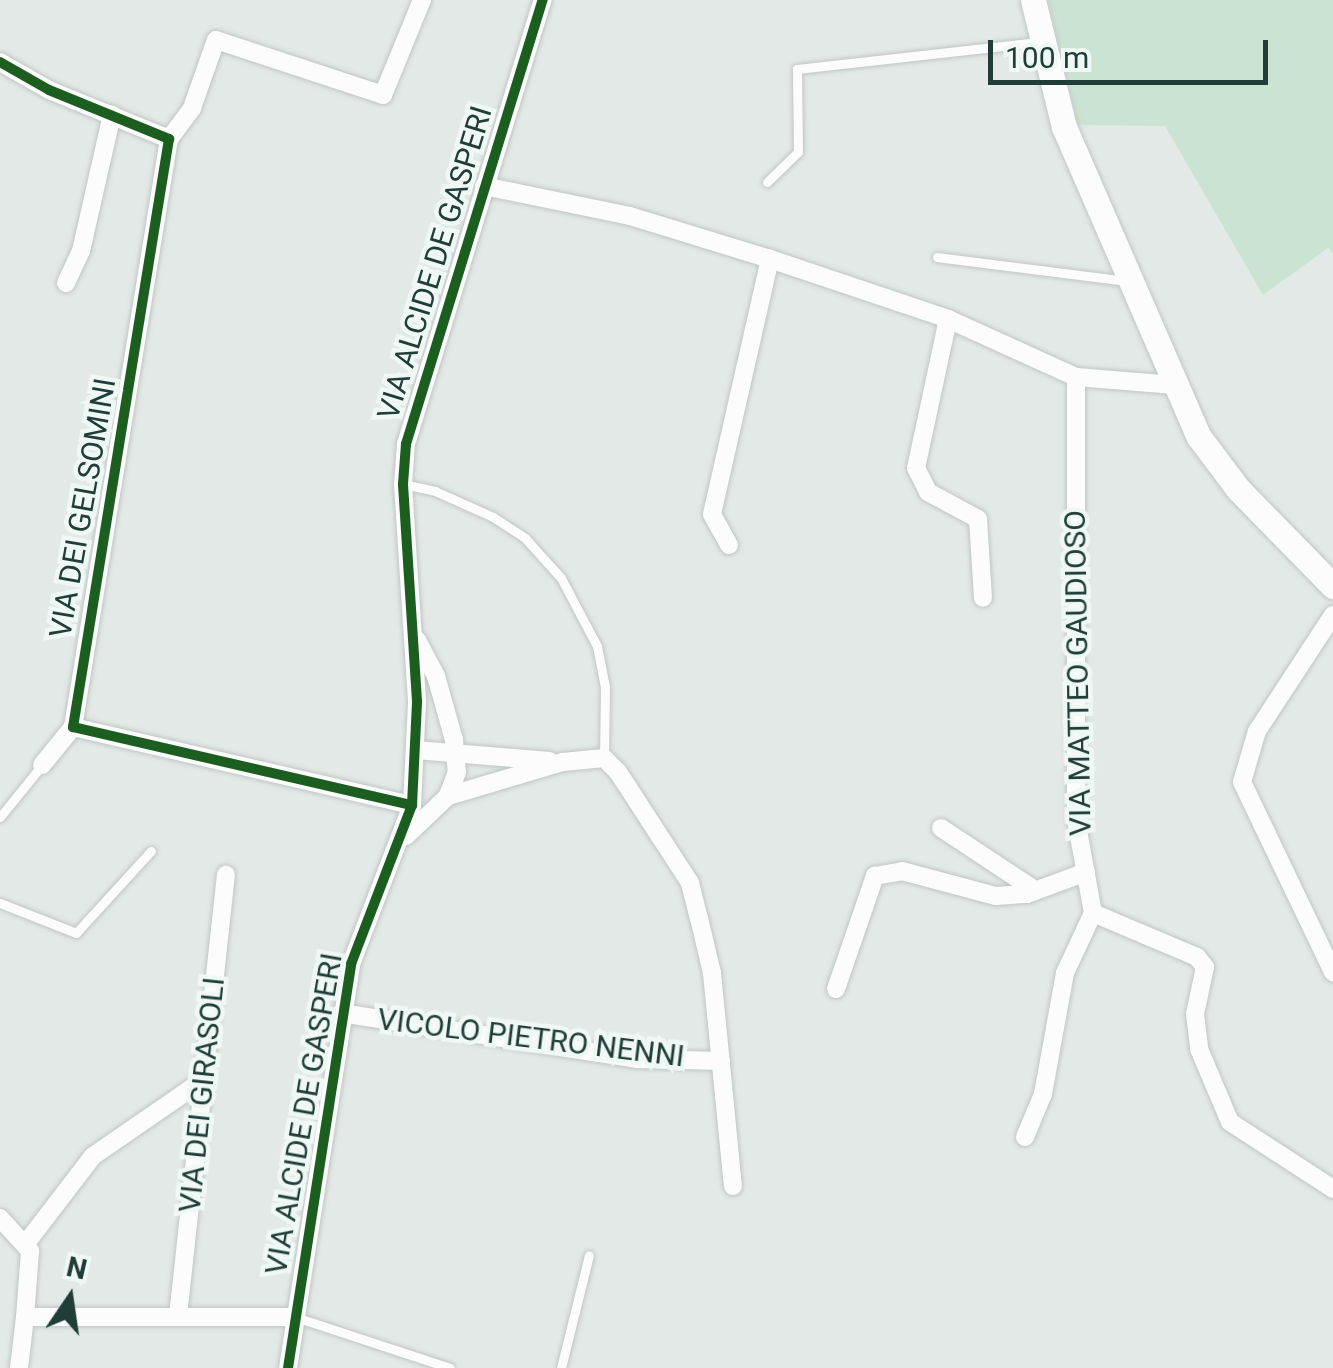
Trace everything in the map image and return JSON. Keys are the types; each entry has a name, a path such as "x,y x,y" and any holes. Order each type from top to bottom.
{"street":[{"path":"0,62 49,90 169,139 192,108 216,40 383,94 422,0"},
{"name":"VIA ALCIDE DE GASPERI","path":"288,1368 341,1013 368,912 400,844 412,805 416,750 403,484 406,444 543,0"},
{"path":"1033,0 1064,127 1174,384 1214,461 1333,586"},
{"path":"66,282 81,251 112,114"},
{"name":"VIA DEI GELSOMINI","path":"73,726 169,139"},
{"path":"484,186 630,216 770,259 948,319 1076,377 1174,384"},
{"path":"729,545 712,514 770,259"},
{"path":"948,319 916,468 928,492 978,519 983,598"},
{"name":"VIA MATTEO GAUDIOSO","path":"1076,377 1076,819 1093,913"},
{"path":"1333,616 1257,732 1242,782 1333,972"},
{"path":"413,631 436,676 456,753 448,796"},
{"path":"42,764 73,726 412,805"},
{"path":"416,750 563,762 604,758 690,884 712,973 733,1186"},
{"path":"400,844 448,796 563,762"},
{"path":"942,828 1035,890"},
{"path":"836,989 874,876 902,871 996,896 1035,890 1086,872"},
{"name":"VIA DEI GIRASOLI","path":"178,1316 226,875"},
{"path":"1025,1137 1043,1094 1065,973 1093,913 1197,957 1205,967 1194,1014 1199,1050 1230,1122 1333,1189"},
{"name":"VICOLO PIETRO NENNI","path":"341,1013 638,1059 721,1061"},
{"path":"19,1368 25,1318 26,1242 93,1156 203,1080"},
{"path":"0,1218 26,1242"},
{"path":"25,1318 295,1317"}],"lane":[{"path":"767,182 798,152 802,136 797,69 1041,41"},
{"path":"937,257 1128,281"},
{"path":"403,484 435,491 492,518 525,538 561,578 597,646 606,687 604,758"},
{"path":"0,817 42,764"},
{"path":"0,903 76,933 151,851"},
{"path":"561,1368 589,1256"},
{"path":"295,1317 450,1368"}],"green space":[{"path":"1048,0 1333,0 1333,254 1328,248 1263,295 1165,126 1078,125"}],"cycle path":[{"path":"288,1368 351,964 412,805 417,701 403,484 406,444 543,0"},
{"path":"0,62 49,90 169,139 73,727 412,805"}]}
